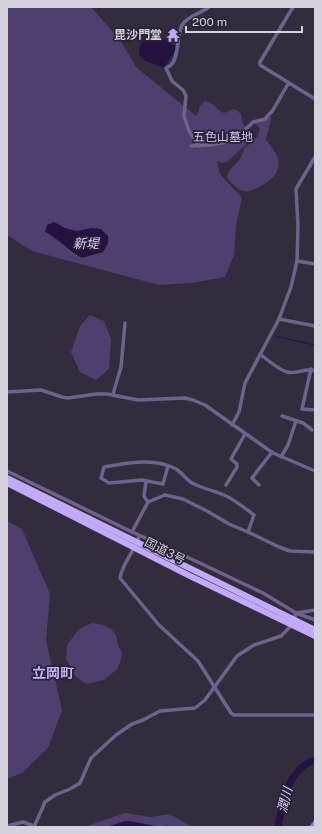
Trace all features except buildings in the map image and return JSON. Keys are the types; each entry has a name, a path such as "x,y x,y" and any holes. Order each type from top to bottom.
{"highway":[{"name":"国道3号","path":"7,478 315,636"},
{"name":"国道3号","path":"7,483 136,545"},
{"name":"国道3号","path":"292,623 315,630"}],"street":[{"path":"199,146 189,131 184,116 186,96 183,90 172,81 166,68 171,66 176,55 182,23 208,7"},
{"path":"293,7 260,62 260,65 288,84 315,99"},
{"path":"191,146 228,143 234,141 253,122 264,119 273,110 288,84"},
{"path":"232,425 239,412 245,383 279,319 291,287 297,261 298,226 296,188 315,157"},
{"path":"297,261 315,264"},
{"path":"279,319 315,326"},
{"path":"112,394 121,367 125,323"},
{"path":"260,354 287,372 313,370 302,409 315,410"},
{"path":"7,392 41,390 68,398 96,394 112,394 138,400 185,398 194,400 204,405 272,452 315,471"},
{"path":"282,416 303,423 312,430"},
{"path":"281,457 288,445 296,421"},
{"path":"226,485 237,467 237,464 231,459 245,434"},
{"path":"259,485 252,478 272,452"},
{"path":"168,466 163,484 146,482 142,480 109,484 100,478 104,466 139,462 156,463 168,466 175,469 192,483 225,496 254,515 248,532"},
{"path":"7,471 139,536 168,548 263,593 296,613 315,620"},
{"path":"146,482 144,496 148,502"},
{"path":"132,532 148,502 165,495 183,498 229,524 290,551 315,552"},
{"path":"139,536 120,578 159,625 198,661 230,713 234,715 315,715"},
{"path":"296,613 315,610"},
{"path":"7,826 23,822 34,826 45,802 55,795 80,783 91,758 116,735 132,724 160,711 195,708 205,700 237,656 254,645 281,636 292,623 296,613"},
{"path":"312,827 315,823"}],"green space":[{"name":"五色山墓地","path":"7,7 91,7 120,40 136,67 196,116 199,107 205,101 211,103 224,113 234,109 241,114 243,124 254,137 227,162 223,163 217,161 220,174 242,198 236,225 234,255 225,277 192,283 159,285 32,251 7,235"},
{"path":"269,114 271,119 266,140 277,156 278,170 266,183 248,192 241,190 236,187 227,177 229,171 240,159 244,149 258,136 260,128 253,122 264,119"},
{"path":"90,315 104,321 111,339 109,369 96,380 80,372 71,352 80,326"},
{"path":"7,521 22,529 50,594 46,641 62,710 48,748 22,773 7,779"},
{"path":"92,623 103,625 111,629 116,635 118,646 122,652 121,660 117,669 104,680 86,684 75,676 66,659 67,645 79,629"},
{"path":"125,813 150,817 170,814 192,827 84,827"}],"water":[{"path":"148,32 155,34 176,46 174,53 164,68 145,61 139,55 139,48"},
{"name":"新堤","path":"54,222 65,228 76,231 92,228 101,229 108,236 108,243 103,252 82,258 45,232 47,225"},
{"path":"126,821 156,826 172,827 106,827"}],"waterway":[{"path":"275,336 315,345"},
{"name":"潤川","path":"278,827 282,807 292,779 298,771 315,760"}],"place":[{"name":"毘沙門堂","path":"173,35"}],"district":[{"name":"立岡町","path":"53,673"}]}
